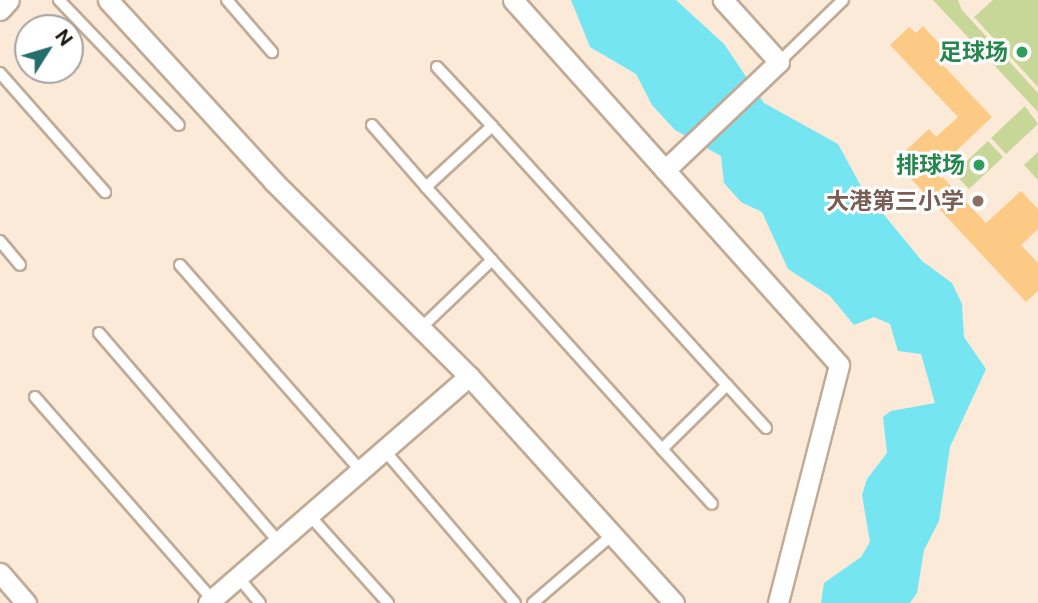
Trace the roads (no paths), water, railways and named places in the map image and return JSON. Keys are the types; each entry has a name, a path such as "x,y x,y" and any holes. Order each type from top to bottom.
{"street":[{"path":"0,10 9,0"},
{"path":"108,0 273,181 469,376 674,603"},
{"path":"513,0 839,365 778,603"},
{"path":"666,170 779,62 723,0"},
{"path":"210,601 362,472 469,376"},
{"path":"0,573 26,603"}],"lane":[{"path":"59,0 179,125"},
{"path":"227,0 272,52"},
{"path":"779,62 843,0"},
{"path":"437,67 766,428"},
{"path":"0,73 105,192"},
{"path":"372,125 712,504"},
{"path":"426,187 492,126"},
{"path":"0,241 20,265"},
{"path":"421,328 492,260"},
{"path":"180,265 362,472"},
{"path":"99,333 279,542"},
{"path":"662,449 727,385"},
{"path":"35,397 210,601"},
{"path":"385,451 515,603"},
{"path":"310,516 388,603"},
{"path":"533,603 612,535"},
{"path":"238,577 260,603"}],"water":[{"path":"571,0 676,0 724,44 764,103 838,144 862,188 922,261 952,283 962,304 964,337 986,369 950,447 939,521 924,550 917,593 910,603 821,603 824,583 861,557 870,542 862,495 867,479 887,453 883,417 891,411 935,403 921,354 898,351 890,324 874,317 854,325 830,296 788,269 762,212 741,202 724,183 721,156 675,130 652,105 636,74 590,47"}],"place":[{"name":"足球场","path":"1022,52"},
{"name":"排球场","path":"979,165"},
{"name":"大港第三小学","path":"978,201"}]}
